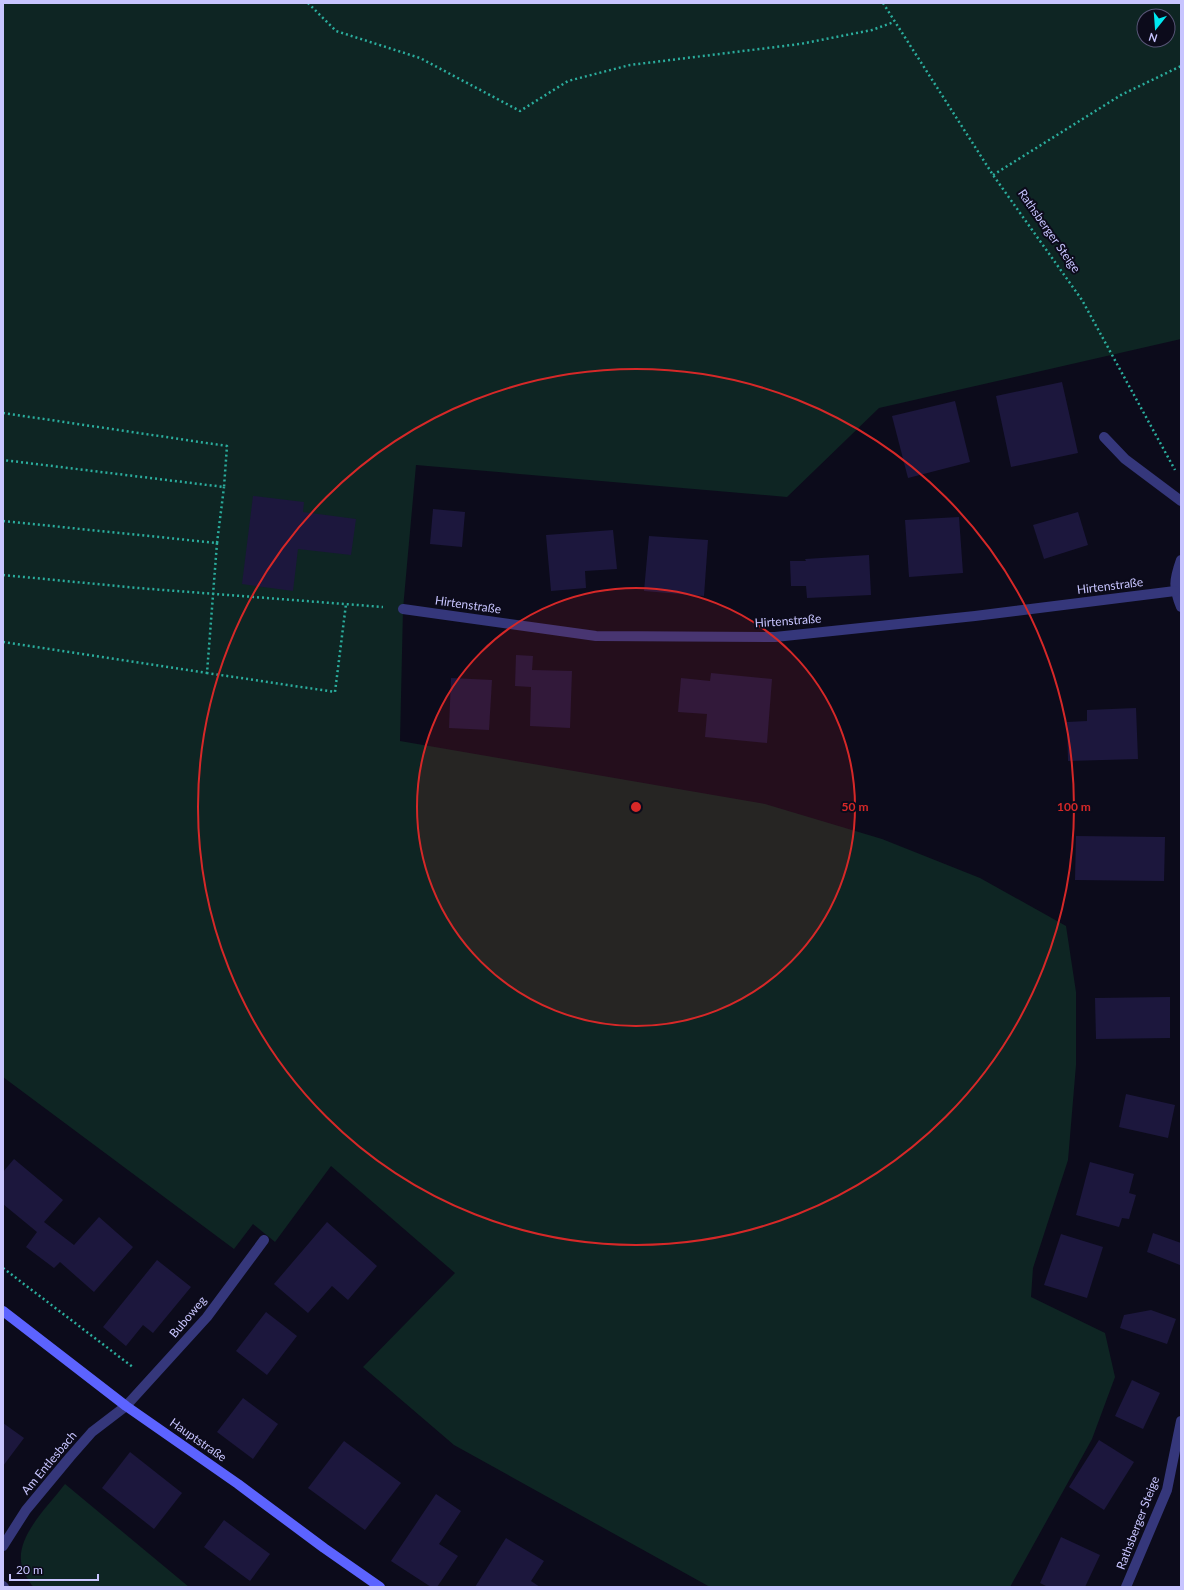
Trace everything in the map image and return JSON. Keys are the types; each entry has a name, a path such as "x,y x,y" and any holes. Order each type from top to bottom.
{"street":[{"path":"1104,437 1125,459 1181,501"},
{"path":"1181,560 1176,573 1175,591 1181,607"},
{"name":"Hirtenstraße","path":"403,609 596,636 775,637 975,616 1175,591"},
{"name":"Buboweg","path":"126,1406 146,1386 207,1317 264,1240"},
{"name":"Hauptstraße","path":"3,1311 126,1406 238,1484 324,1548 380,1587"},
{"name":"Am Entlesbach","path":"3,1546 26,1510 70,1457 92,1432 126,1406"},
{"name":"Rathsberger Steige","path":"1126,1587 1167,1490 1181,1421"}],"path":[{"path":"308,3 336,31 420,58 520,111 568,81 630,65 800,44 872,30 894,22"},
{"name":"Rathsberger Steige","path":"883,3 993,175 1082,300 1177,474"},
{"path":"993,175 1121,95 1181,66"},
{"path":"3,413 227,446 224,487 217,543 207,673"},
{"path":"3,460 224,487"},
{"path":"3,521 217,543"},
{"path":"3,575 138,588 403,609"},
{"path":"3,642 334,692 346,604"},
{"path":"3,1268 141,1374 146,1386"}],"green space":[{"path":"3,3 1181,3 1181,339 879,408 787,497 416,465 403,609 400,741 765,804 882,839 980,878 1066,926 1076,992 1076,1065 1068,1160 1033,1268 1031,1297 1105,1333 1115,1377 1092,1439 1010,1587 710,1587 454,1445 363,1367 455,1273 331,1166 275,1242 253,1224 234,1249 3,1077"},
{"path":"65,1484 189,1587 34,1587 25,1574 21,1562 25,1538 40,1515"}],"building":[{"path":"1062,382 1078,453 1011,467 996,396"},
{"path":"955,401 970,462 908,478 892,416"},
{"path":"253,496 304,502 303,512 356,519 351,555 298,549 293,591 242,584"},
{"path":"433,509 465,512 462,547 430,544"},
{"path":"1078,512 1088,545 1044,559 1033,525"},
{"path":"959,517 963,573 909,577 905,520"},
{"path":"613,530 617,569 585,571 586,588 551,591 546,535"},
{"path":"649,536 708,540 704,596 644,591"},
{"path":"869,555 871,595 807,598 806,586 791,586 790,561 806,561 805,559"},
{"path":"516,655 533,656 532,670 572,671 570,728 530,726 531,687 515,686"},
{"path":"711,673 772,679 767,743 705,737 707,714 678,712 681,678 710,681"},
{"path":"451,678 492,680 489,730 449,728"},
{"path":"1136,708 1138,759 1068,761 1067,722 1087,721 1087,710"},
{"path":"1076,836 1165,837 1164,881 1075,880"},
{"path":"1170,997 1170,1038 1096,1039 1095,998"},
{"path":"1126,1094 1175,1105 1168,1138 1119,1127"},
{"path":"14,1159 63,1200 44,1222 74,1245 99,1217 133,1247 94,1292 60,1262 54,1268 26,1247 37,1232 3,1204 3,1172"},
{"path":"1090,1162 1134,1174 1129,1193 1136,1195 1129,1219 1122,1218 1119,1227 1076,1215"},
{"path":"327,1222 377,1266 348,1300 332,1286 308,1313 274,1284"},
{"path":"1153,1233 1181,1243 1180,1265 1147,1252"},
{"path":"1061,1234 1103,1247 1087,1298 1044,1285"},
{"path":"157,1260 191,1287 153,1333 143,1325 126,1346 103,1327"},
{"path":"1151,1310 1176,1319 1167,1344 1120,1328 1124,1315"},
{"path":"266,1312 297,1336 267,1375 236,1351"},
{"path":"1132,1380 1160,1393 1143,1429 1115,1416"},
{"path":"243,1398 278,1424 253,1459 217,1432"},
{"path":"3,1423 24,1438 3,1466"},
{"path":"1099,1440 1134,1462 1104,1510 1069,1487"},
{"path":"344,1441 401,1483 365,1530 308,1488"},
{"path":"130,1452 182,1493 154,1529 102,1488"},
{"path":"436,1494 461,1511 439,1544 458,1556 437,1587 431,1587 391,1561"},
{"path":"224,1520 270,1554 250,1581 204,1547"},
{"path":"1061,1537 1100,1555 1085,1587 1048,1587 1040,1583"},
{"path":"506,1538 544,1561 531,1581 540,1587 475,1587"}]}
